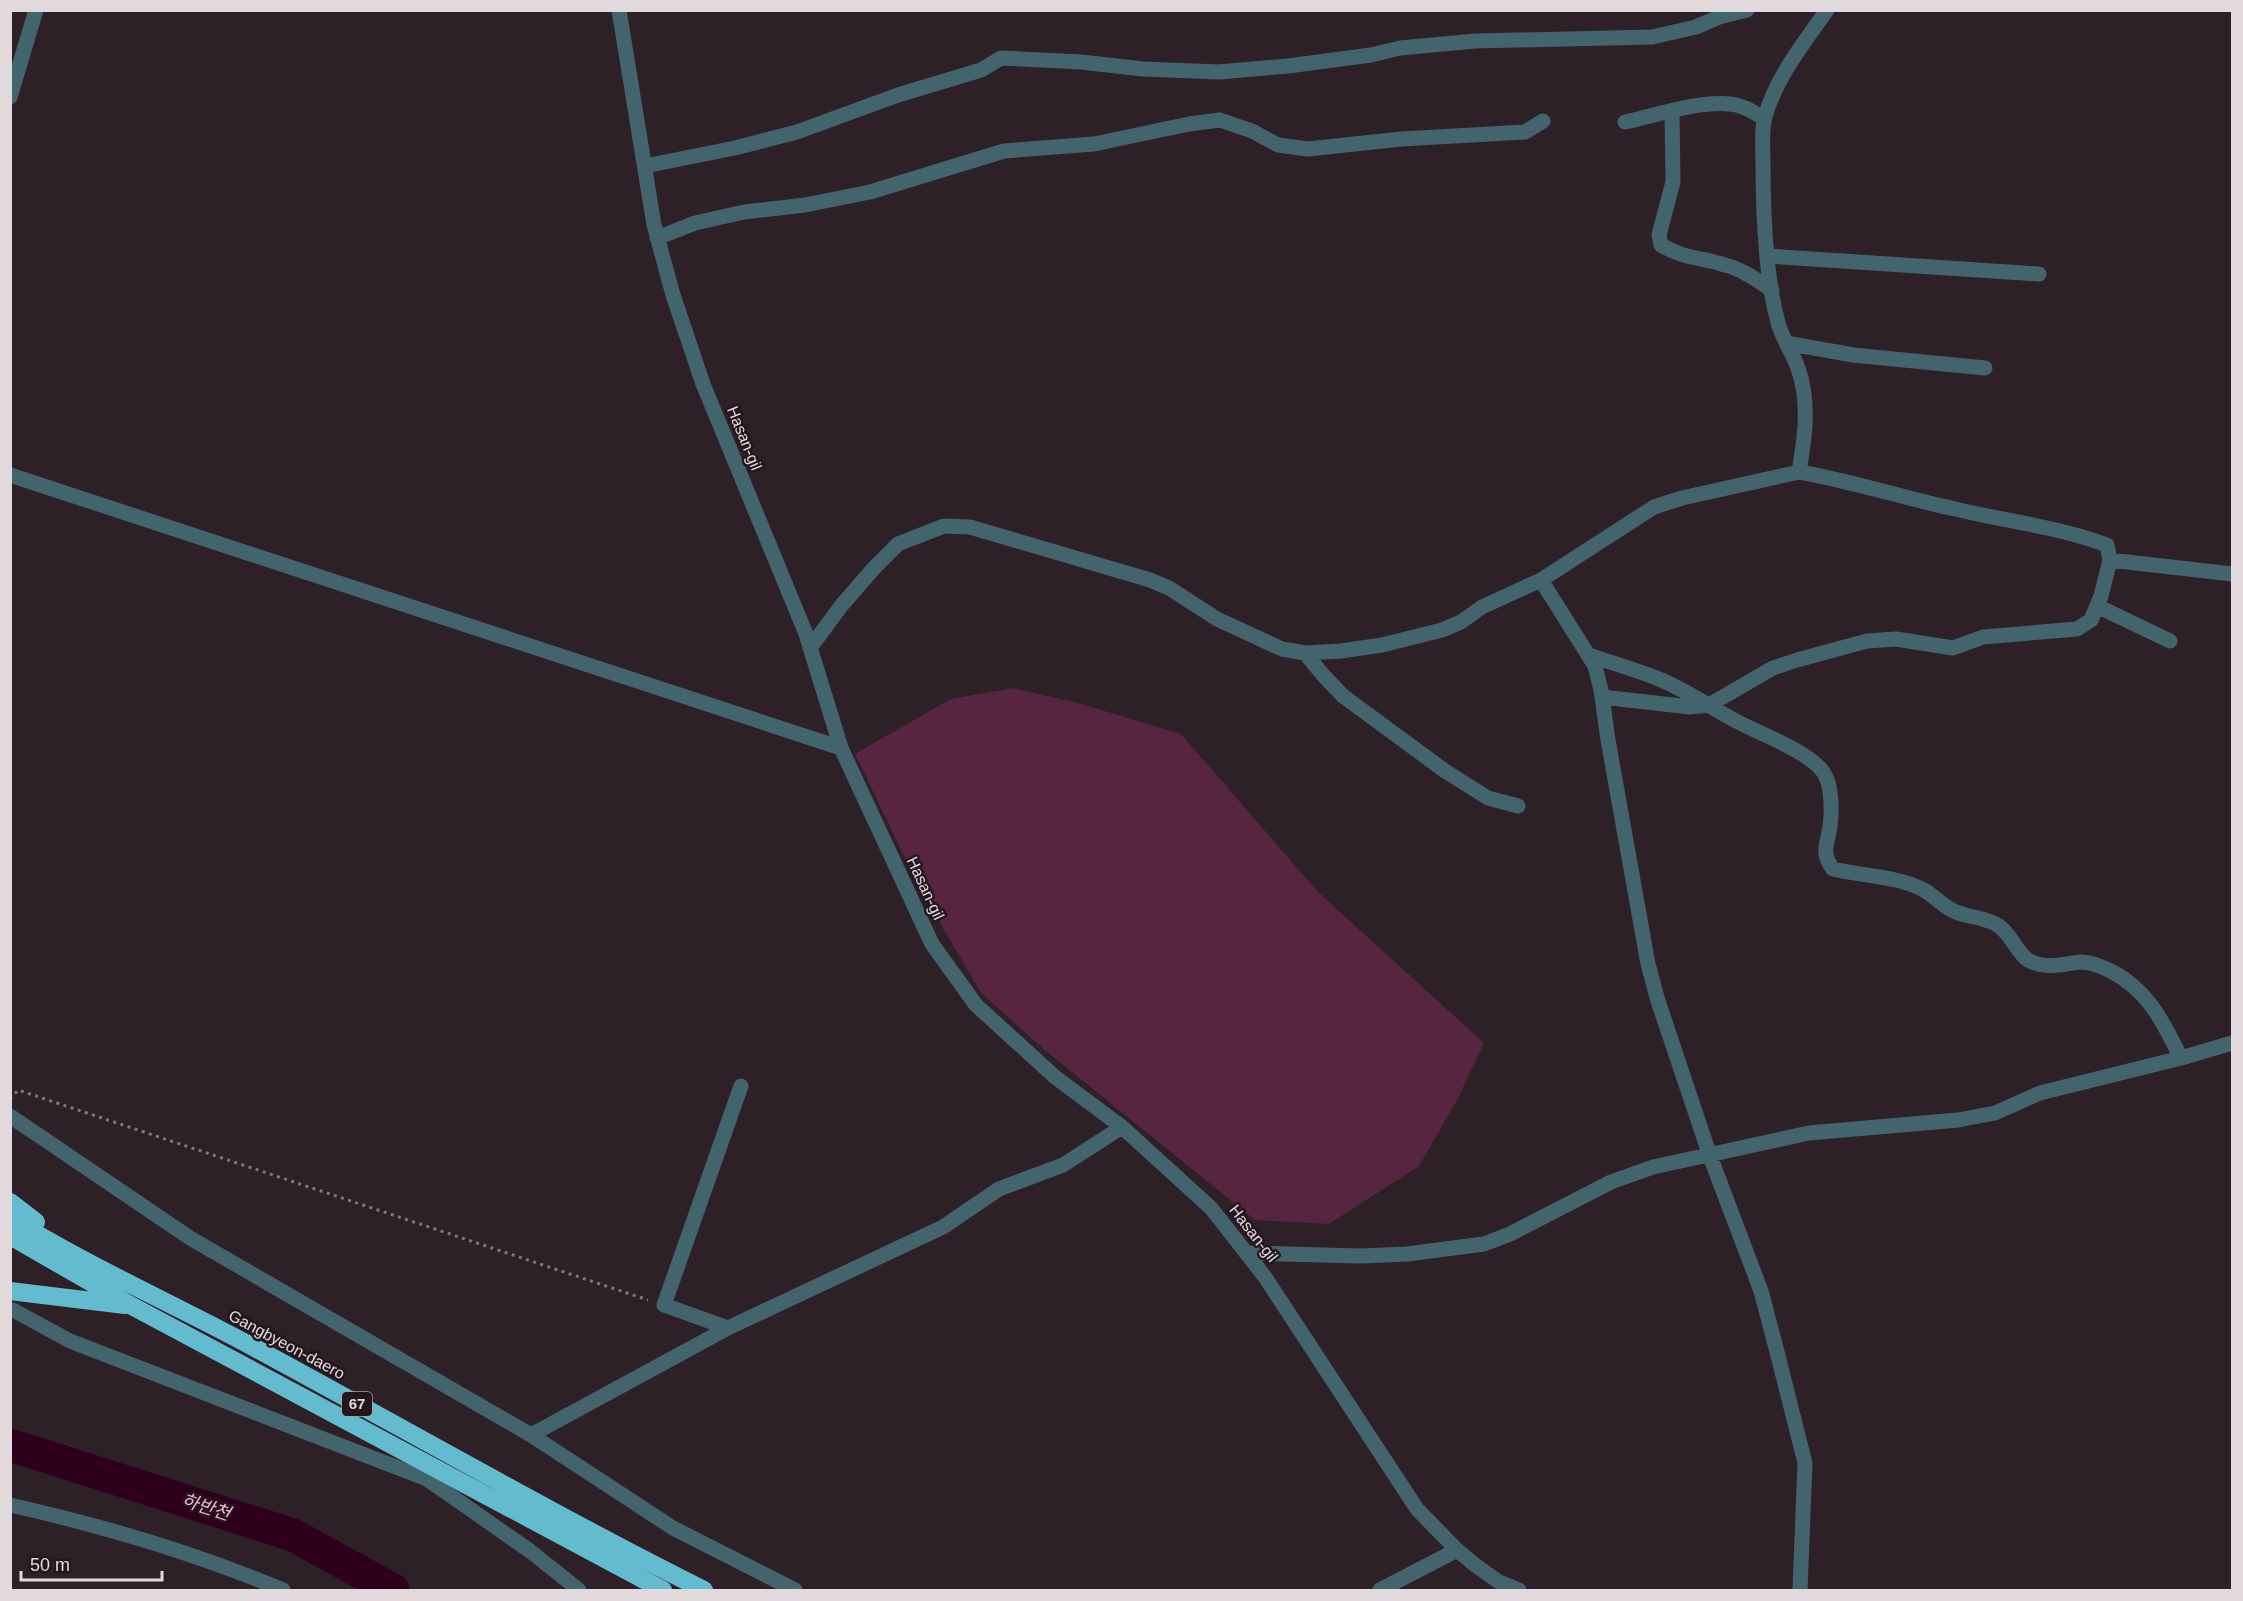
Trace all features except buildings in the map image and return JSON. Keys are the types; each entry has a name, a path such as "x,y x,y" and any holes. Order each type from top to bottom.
{"highway":[{"path":"10,1202 92,1265"},
{"name":"Gangbyeon-daero","path":"10,1218 58,1248 252,1346 616,1546 704,1590"},
{"name":"67","path":"10,1236 132,1306 663,1590"},
{"path":"10,1291 132,1306"}],"street":[{"path":"10,97 36,10"},
{"name":"Hasan-gil","path":"619,10 657,238 673,296 703,384 810,648 841,748 932,944 976,1005 1055,1077 1122,1127 1211,1208 1271,1287 1417,1509 1457,1550 1499,1582 1519,1590"},
{"path":"645,166 735,148 797,132 888,99 981,70 1001,58 1081,62 1143,69 1219,72 1288,66 1371,55 1400,48 1475,41 1652,37 1696,27 1719,17 1747,10"},
{"path":"1799,472 1806,431 1805,391 1797,365 1780,327 1772,290 1763,184 1764,117 1773,93 1827,10"},
{"path":"1625,122 1708,104 1732,104 1764,117"},
{"path":"1672,112 1673,182 1659,235 1661,245 1674,253 1728,265 1772,290"},
{"path":"657,238 695,223 734,214 870,192 1004,151 1094,144 1189,124 1220,120 1252,131 1278,145 1308,150 1401,139 1525,132 1543,121"},
{"path":"1768,256 2039,274"},
{"path":"1786,343 1853,355 1985,368"},
{"path":"810,648 874,568 898,544 944,526 970,527 1150,580 1169,588 1217,619 1253,636 1282,649 1305,653 1382,645 1442,630 1461,622 1482,607 1541,580 1654,507 1692,495 1799,472 1845,480 1909,499 2094,540 2107,545 2110,560 2097,606 2091,620 2078,629 1983,637 1953,648 1896,639 1867,641 1773,668 1708,705 1690,707 1602,697"},
{"path":"10,475 841,748"},
{"path":"2110,560 2232,574"},
{"path":"1541,580 1595,666 1648,964 1658,1001 1710,1156 1761,1291 1805,1463 1800,1590"},
{"path":"2097,606 2170,640"},
{"path":"1305,653 1343,696 1445,771 1488,798 1518,806"},
{"path":"1589,655 1659,679 1692,694 1738,722 1781,742 1816,765 1825,775 1829,790 1830,825 1825,850 1827,861 1833,869 1894,880 1921,889 1953,911 1989,921 2006,932 2026,959 2036,964 2048,967 2083,962 2098,965 2115,974 2149,1000 2166,1027 2181,1058"},
{"path":"1246,1253 1361,1256 1407,1254 1484,1244 1510,1234 1611,1182 1653,1167 1809,1133 1958,1120 1995,1113 2040,1093 2232,1043"},
{"path":"728,1328 664,1305 741,1086"},
{"path":"10,1116 189,1238 531,1435 673,1528 795,1590"},
{"path":"531,1435 728,1328 943,1227 999,1189 1063,1165 1122,1127"},
{"path":"11,1314 70,1341 427,1479 530,1551 579,1590"},
{"path":"10,1505 112,1530 233,1569 283,1590"},
{"path":"1380,1590 1457,1550"}],"path":[{"path":"10,1099 18,1090 664,1305"}],"shaded area":[{"path":"1013,688 1078,703 1181,734 1318,892 1484,1043 1457,1100 1419,1166 1329,1224 1255,1220 1046,1051 981,993 918,885 855,754 951,699"}],"waterway":[{"name":"하반천","path":"10,1445 293,1535 393,1590"}]}
